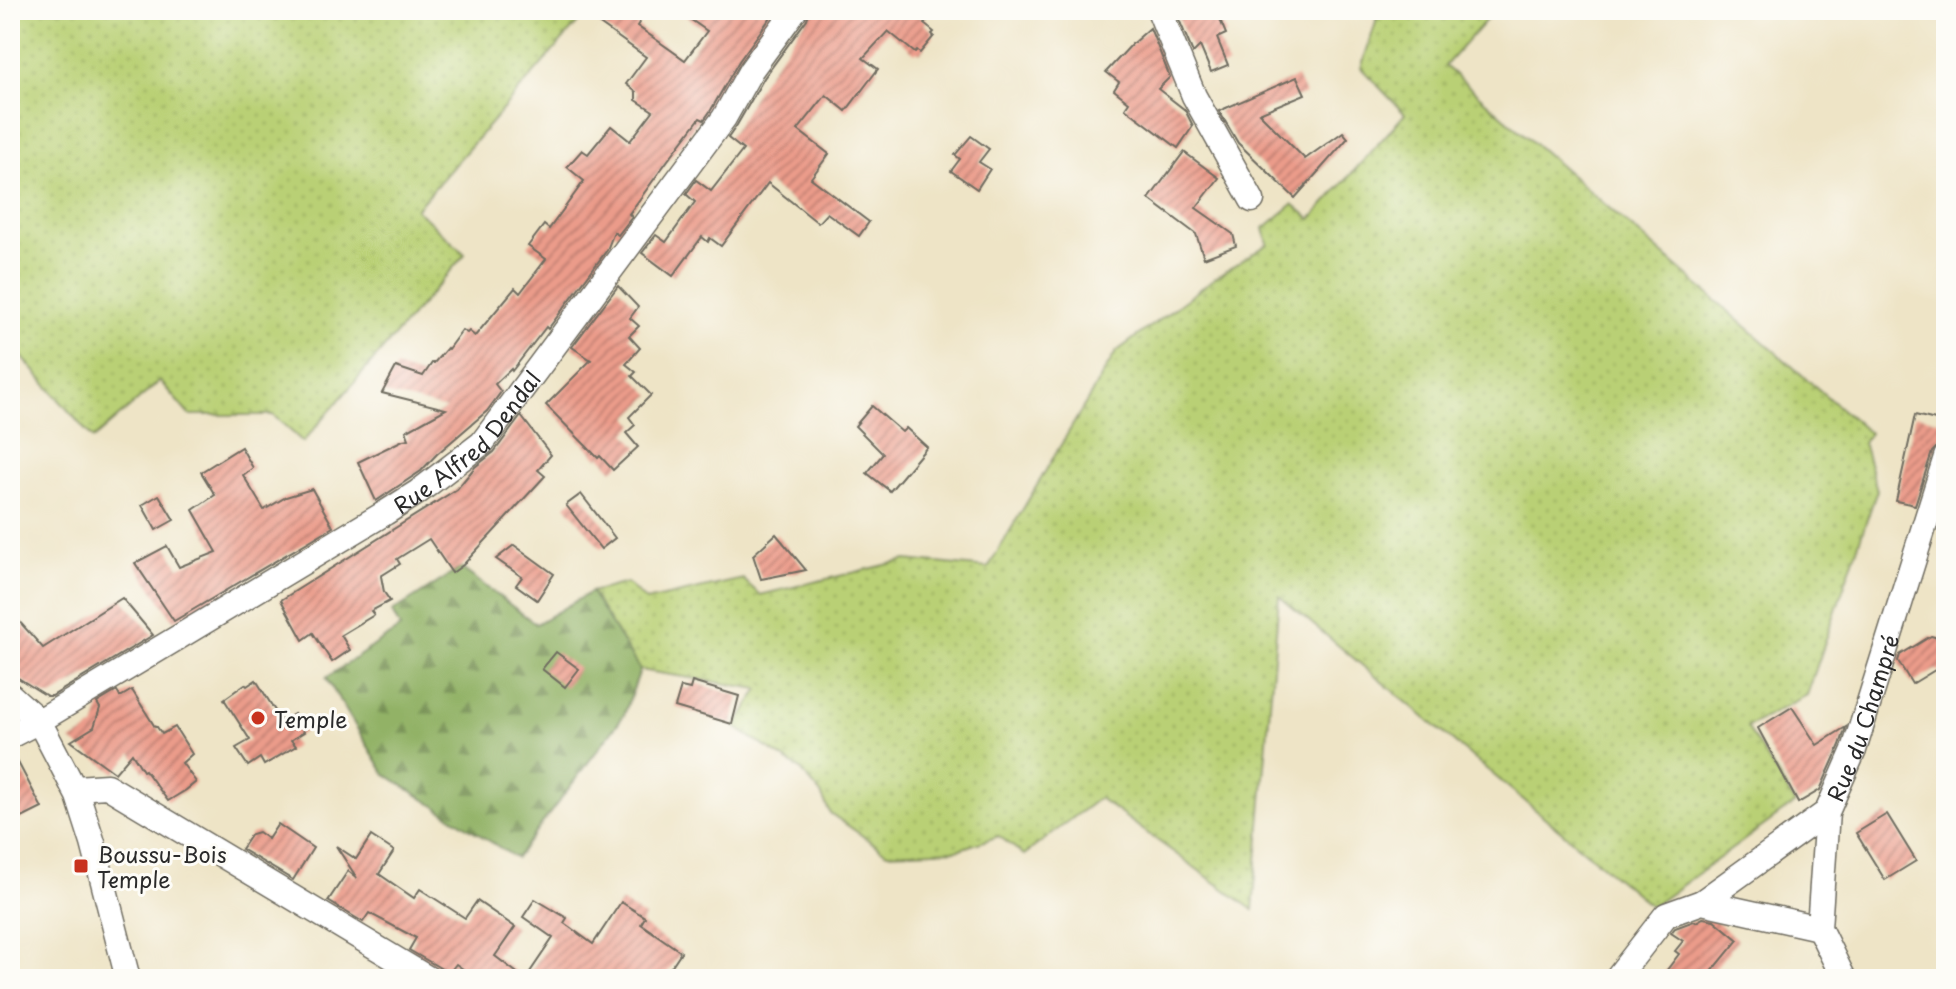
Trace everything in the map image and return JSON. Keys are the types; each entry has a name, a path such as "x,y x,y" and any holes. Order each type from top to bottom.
{"street":[{"name":"Rue Alfred Dendal","path":"10,736 385,513 480,446 724,118 751,70 795,10"},
{"path":"1159,10 1194,96 1252,200"},
{"name":"Rue du Champré","path":"1819,928 1827,812 1854,750 1946,457"},
{"path":"10,695 39,721 75,788 93,843 128,979"},
{"path":"75,788 107,786 429,979"},
{"path":"1616,979 1666,915 1702,902 1827,812"},
{"path":"1702,902 1819,928 1844,979"}],"green space":[{"path":"10,10 579,10 583,17 416,209 465,254 303,442 273,415 189,415 160,381 93,439 10,343"},
{"path":"1380,10 1495,10 1445,66 1869,433 1863,443 1877,490 1807,695 1747,727 1795,803 1652,907 1279,596 1253,910 1099,798 1024,855 999,836 957,850 887,853 830,813 821,794 801,770 735,727 759,689 640,670 591,592 627,583 646,601 743,579 760,595 906,560 988,568 1116,352 1215,278 1268,244 1264,228 1293,204 1311,219 1405,114 1361,68"},
{"path":"461,568 536,624 591,592 640,670 624,715 516,858 385,774 326,678 400,628 392,612"}],"building":[{"path":"580,10 647,10 637,26 685,60 707,31 677,10 776,10 739,61 704,120 700,118 668,160 629,214 632,217 618,235 614,232 607,250 548,329 546,327 512,371 495,384 501,392 487,411 421,471 376,501 358,462 409,439 406,431 446,409 382,393 396,367 423,376 462,330 475,336 515,288 520,293 546,259 528,246 544,225 549,229 584,181 567,167 582,150 588,154 611,126 630,141 653,111 636,100 636,92 626,84 646,57"},
{"path":"810,10 911,10 927,21 924,24 934,32 920,53 915,53 888,31 863,58 878,69 846,111 826,95 798,130 829,154 811,178 869,222 859,236 827,213 818,223 768,183 721,246 710,238 708,242 702,237 673,276 642,253 656,235 666,242 695,202 686,194 696,180 711,191 743,150 728,138"},
{"path":"1175,10 1216,10 1226,34 1217,38 1228,65 1211,72 1200,46 1193,53"},
{"path":"1150,28 1170,77 1158,89 1185,110 1193,126 1178,148 1125,108 1129,102 1114,90 1119,82 1106,72"},
{"path":"1297,77 1305,94 1259,113 1305,159 1343,132 1348,138 1295,198 1238,143 1219,111"},
{"path":"971,136 989,149 979,162 990,169 977,189 951,171 960,159 955,155"},
{"path":"1184,152 1219,178 1196,208 1233,234 1236,246 1204,258 1196,234 1149,199"},
{"path":"618,286 638,307 630,318 639,326 629,336 640,348 626,364 636,372 632,376 651,395 629,417 635,425 626,433 638,447 613,470 546,405 591,360 572,347"},
{"path":"872,406 902,432 906,428 927,447 890,491 867,473 883,454 855,426"},
{"path":"1915,415 1944,422 1940,444 1932,452 1915,505 1896,501"},
{"path":"521,416 551,455 538,470 545,476 463,565 452,573 429,539 397,559 400,564 381,576 384,592 390,601 371,611 374,615 341,635 350,650 332,662 313,633 303,640 281,600 457,489 475,467 494,452"},
{"path":"241,447 253,468 243,475 264,510 286,497 312,489 333,527 174,621 135,563 167,546 179,567 217,552 193,510 215,495 201,472"},
{"path":"581,494 615,538 601,549 566,505"},
{"path":"159,495 174,520 156,530 142,505"},
{"path":"776,534 806,570 761,579 753,555"},
{"path":"514,545 554,574 537,600 516,585 522,577 496,559"},
{"path":"122,598 153,635 52,696 47,696 10,670 10,611 43,648"},
{"path":"1931,636 1946,640 1946,672 1935,670 1912,684 1898,661 1900,655"},
{"path":"556,652 579,669 565,687 542,669"},
{"name":"Temple","path":"256,680 282,722 294,714 304,732 291,740 296,746 264,765 260,758 248,766 236,748 250,740 224,699"},
{"path":"692,682 739,696 732,724 675,707 681,687 690,689"},
{"path":"132,690 155,727 162,734 175,727 192,754 182,763 196,782 168,801 132,753 115,773 71,741 94,727 100,708 97,703 117,691 120,697"},
{"path":"1792,707 1817,745 1846,727 1820,790 1798,803 1758,728"},
{"path":"10,751 42,808 10,824"},
{"path":"1887,814 1916,861 1885,880 1856,833"},
{"path":"278,824 313,848 293,880 241,849 251,834 258,832 268,839"},
{"path":"371,836 394,851 379,874 414,898 420,889 465,918 477,901 515,927 495,956 525,979 477,979 456,964 449,973 409,950 416,938 369,913 363,922 328,901 348,871 357,878 336,846 356,859"},
{"path":"535,899 567,918 564,923 593,944 621,902 645,917 641,924 681,952 663,979 540,979 530,972 553,938 523,917"},
{"path":"1703,918 1714,920 1738,940 1706,979 1660,979 1679,954 1675,951 1683,941 1671,933 1675,928"}],"place":[{"name":"Temple","path":"258,718"},
{"name":"Boussu-Bois Temple","path":"81,866"}]}
